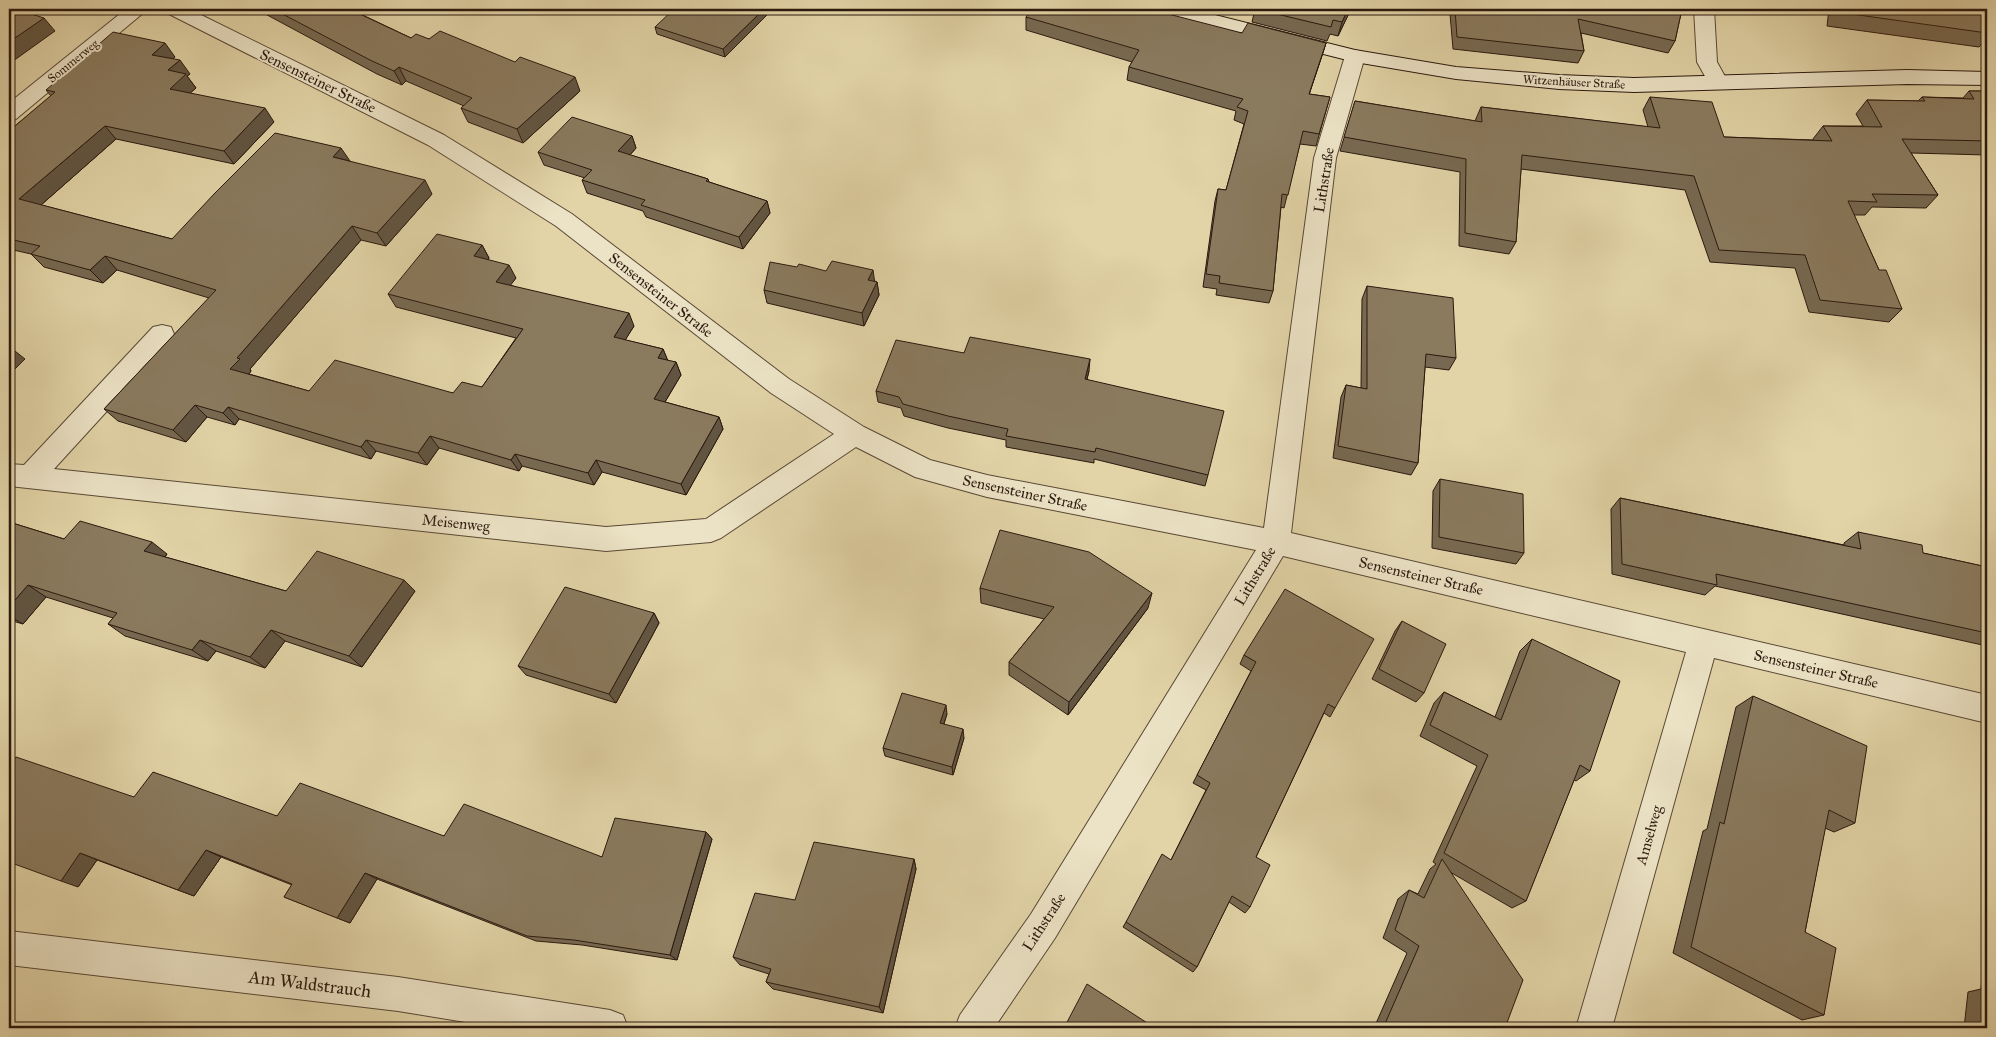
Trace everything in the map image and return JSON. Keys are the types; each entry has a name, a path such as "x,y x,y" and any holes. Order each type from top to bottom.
{"street":[{"name":"Sommerweg","path":"9,114 138,9"},
{"name":"Sensensteiner Straße","path":"174,9 436,140 564,220 780,386 855,434 924,469 987,486 1276,542 1987,709"},
{"name":"Witzenhäuser Straße","path":"1168,9 1355,56 1456,73 1559,82 1634,85 1907,77 1987,79"},
{"path":"1704,9 1707,62 1718,82"},
{"name":"Lithstraße","path":"973,1028 1043,926 1276,542 1325,158 1355,56"},
{"name":"Meisenweg","path":"19,476 162,334"},
{"name":"Meisenweg","path":"19,476 606,539 711,530 855,434"},
{"name":"Amselweg","path":"1594,1028 1704,642"},
{"name":"Am Waldstrauch","path":"9,948 398,994 610,1028"}],"building":[{"path":"9,9 16,9 44,18 9,42"},
{"path":"273,9 349,9 411,38 416,34 429,39 440,31 515,62 520,57 575,77 517,129 461,108 472,98 399,67 394,71"},
{"path":"674,9 764,9 723,49 655,27"},
{"path":"1032,9 1149,9 1242,33 1248,23 1326,43 1309,94 1330,97 1319,134 1303,131 1288,195 1282,194 1273,291 1219,283 1220,276 1206,274 1218,189 1226,190 1248,111 1237,107 1243,99 1129,67 1139,50 1026,17"},
{"path":"1256,9 1348,9 1342,22 1333,20 1331,27"},
{"path":"1455,9 1682,9 1675,41 1578,19 1584,51 1457,37"},
{"path":"1837,9 1982,9 1987,24 1987,33 1837,12"},
{"path":"113,32 165,43 152,55 180,60 168,70 186,74 170,89 265,108 224,151 105,126 19,199 172,239 275,133 341,148 333,157 425,180 377,233 352,226 237,358 240,359 230,369 309,391 335,360 453,393 462,382 482,387 523,329 388,294 437,234 482,245 474,256 509,265 496,282 629,313 614,337 663,349 658,358 676,362 654,399 719,417 681,484 596,460 588,473 515,454 511,460 430,436 418,453 366,440 361,447 228,407 223,413 195,405 173,430 104,409 216,290 105,256 90,270 31,254 40,246 9,239 9,131 55,92 46,90"},
{"path":"1969,91 1987,91 1987,141 1902,139 1938,195 1872,194 1877,202 1848,201 1879,270 1886,270 1902,309 1820,300 1805,255 1719,250 1694,176 1522,155 1516,242 1465,233 1466,159 1344,137 1355,101 1482,122 1481,107 1660,128 1650,97 1712,102 1724,137 1832,141 1823,126 1882,127 1867,100 1925,101 1922,97 1974,99"},
{"path":"572,117 632,136 618,151 708,179 706,181 767,201 739,237 641,205 645,200 582,180 592,170 538,152"},
{"path":"832,261 873,270 868,280 877,282 862,313 764,290 770,262 797,267 799,264 826,271"},
{"path":"1367,286 1453,298 1456,358 1426,354 1418,463 1338,446 1346,385 1367,389"},
{"path":"970,337 1090,359 1085,379 1224,411 1208,475 1096,448 1095,452 1006,436 1008,429 903,404 899,397 876,391 896,340 964,353"},
{"path":"1440,479 1523,494 1524,553 1439,537"},
{"path":"1620,498 1861,549 1858,532 1922,545 1923,553 1987,567 1987,633 1716,574 1717,585 1622,564"},
{"path":"80,521 152,542 144,551 286,591 317,551 404,580 349,656 271,630 250,657 200,640 192,650 108,624 117,613 28,585 9,607 9,522 64,539"},
{"path":"1000,530 1089,552 1152,593 1069,702 1009,662 1054,607 980,588"},
{"path":"565,587 654,613 609,694 518,666"},
{"path":"1285,589 1374,639 1335,708 1328,704 1256,857 1270,865 1250,907 1232,896 1197,967 1126,922 1162,854 1171,860 1210,783 1197,775 1256,662 1244,655"},
{"path":"1402,621 1446,644 1424,693 1379,669"},
{"path":"1532,639 1620,681 1590,771 1580,765 1526,901 1444,853 1488,755 1430,725 1444,692 1501,720"},
{"path":"902,693 946,705 940,723 963,729 952,767 883,748"},
{"path":"1753,696 1867,746 1855,823 1829,810 1805,932 1836,948 1824,1015 1691,947 1720,822 1724,824"},
{"path":"16,757 134,797 153,772 277,816 300,783 444,836 464,804 602,857 615,818 706,832 670,955 574,940 527,936 365,873 337,918 284,897 292,884 206,850 178,890 80,853 61,881 9,862 9,766"},
{"path":"814,842 914,859 879,1007 766,982 771,969 733,957 755,893 795,900"},
{"path":"1442,859 1523,980 1505,1028 1385,1028 1384,1026 1419,946 1395,930 1409,890 1424,898"},
{"path":"1087,984 1155,1028 1064,1028"},
{"path":"1674,1024 1682,1028 1673,1028"}]}
